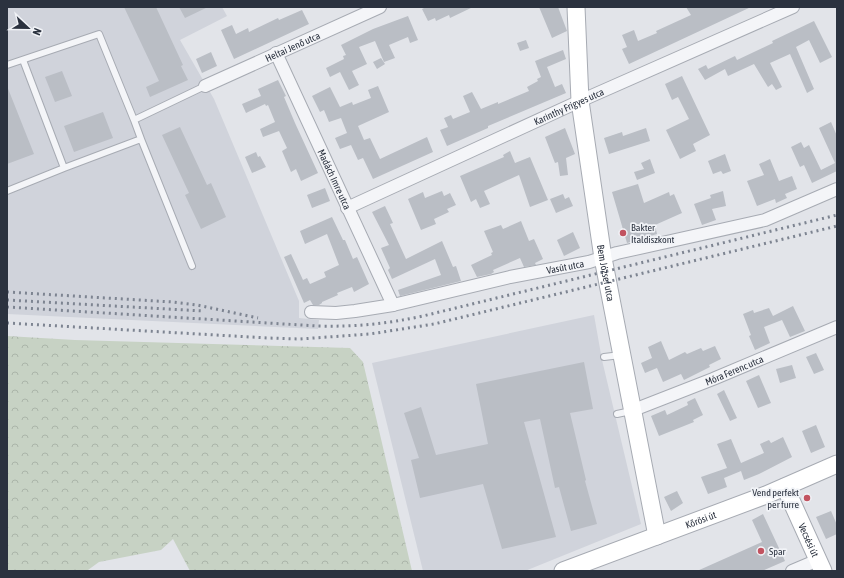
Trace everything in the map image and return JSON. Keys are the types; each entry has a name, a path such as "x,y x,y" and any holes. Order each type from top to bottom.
{"main road":[{"name":"Bem József utca","path":"576,7 580,101 603,258 613,356 624,412 657,536"},
{"name":"Kőrösi út","path":"563,571 785,487 837,464"},
{"name":"Vecsési út","path":"785,487 821,565"}],"street":[{"name":"Heltai Jenő utca","path":"206,86 380,7"},
{"name":"Karinthy Frigyes utca","path":"347,208 580,101 793,7"},
{"name":"Madách Imre utca","path":"276,53 393,305"},
{"name":"Vasút utca","path":"311,312 336,313 393,305 510,277 589,262 617,253 765,220 837,189"},
{"name":"Móra Ferenc utca","path":"624,412 713,379 837,327"},
{"path":"792,571 821,565"}],"lane":[{"path":"7,65 98,34 192,266"},
{"path":"23,60 64,168"},
{"path":"134,120 206,86"},
{"path":"7,190 141,139"}],"shaded area":[{"path":"7,7 222,7 227,16 180,40 214,99 299,301 299,318 319,320 318,329 7,314"},
{"path":"594,315 602,360 641,524 525,571 423,571 372,363"}],"green space":[{"path":"7,336 75,340 350,348 363,362 412,571 190,571 173,539 161,550 99,562 88,571 7,571"}],"building":[{"path":"124,7 156,7 183,65 181,66 188,80 150,97 146,87 159,81"},
{"path":"179,7 208,7 185,18"},
{"path":"426,7 473,7 450,18 449,15 436,21 435,18 428,21 422,9"},
{"path":"539,7 558,7 567,31 552,38"},
{"path":"686,7 751,7 629,64 622,49 627,47 622,35 634,30 638,41 657,33 656,31 691,15"},
{"path":"302,10 309,24 234,59 221,30 232,25 236,34 248,28 249,32 278,18 279,20"},
{"path":"408,16 418,40 410,43 408,37 389,45 395,58 384,62 375,41 359,47 367,64 352,71 359,85 349,90 340,72 330,77 326,68 344,59 343,56 346,55 341,45 373,29"},
{"path":"814,21 832,57 820,63 809,40 796,47 814,89 807,93 790,54 770,63 782,87 776,90 772,84 768,87 754,64 728,76 725,69 705,80 698,69 706,65 708,69 735,56 737,60"},
{"path":"526,40 529,48 520,51 517,43"},
{"path":"563,50 566,59 547,67 555,87 562,84 566,93 488,126 488,128 447,146 440,130 448,127 444,118 451,115 453,119 470,112 463,96 472,92 481,109 498,102 498,104 529,91 527,87 538,81 537,79 541,77 535,61"},
{"path":"211,52 217,66 202,73 196,59"},
{"path":"381,58 385,64 377,69 373,62"},
{"path":"62,71 72,96 55,102 45,77"},
{"path":"682,76 710,135 693,144 696,151 680,159 666,130 689,119 678,97 672,100 665,84"},
{"path":"278,80 286,96 284,97 295,123 318,173 301,181 296,169 291,172 282,151 287,148 279,131 263,137 260,129 275,122 268,105 266,106 265,104 246,113 242,104 261,96 258,89"},
{"path":"7,86 34,154 7,164"},
{"path":"378,86 389,112 358,126 364,140 370,138 380,159 427,137 433,152 373,179 363,158 358,160 351,145 340,149 335,138 347,133 341,118 329,122 324,110 320,112 312,96 330,87 340,107 352,102 353,105 371,98 368,90"},
{"path":"103,112 113,138 74,152 64,126"},
{"path":"831,122 837,136 837,171 812,183 804,165 800,167 791,147 801,142 804,148 809,145 821,170 835,163 819,128"},
{"path":"180,127 207,185 211,183 226,217 201,229 185,195 189,193 162,135"},
{"path":"565,128 575,154 566,158 568,175 560,176 558,162 555,163 545,137"},
{"path":"646,128 650,141 609,154 604,138 622,132 623,136"},
{"path":"510,151 515,163 530,157 548,200 530,207 519,175 484,191 490,204 480,208 476,199 471,202 460,176 504,157 503,155"},
{"path":"256,152 266,167 252,173 245,157"},
{"path":"725,154 731,171 723,174 721,171 713,174 708,161"},
{"path":"650,159 655,173 637,180 634,172 644,169 641,163"},
{"path":"770,159 779,181 792,176 797,189 785,194 787,198 776,203 775,199 757,206 747,181 764,175 759,164"},
{"path":"638,184 644,203 669,192 670,196 674,194 682,213 655,225 657,234 627,243 612,192"},
{"path":"325,188 330,201 312,208 307,195"},
{"path":"442,191 444,196 450,193 456,205 447,209 449,212 434,219 436,224 421,230 408,199 423,192 425,198"},
{"path":"723,191 726,206 712,209 716,220 702,225 694,204 711,198 710,195"},
{"path":"563,194 565,199 569,197 573,206 556,213 550,199"},
{"path":"385,206 393,223 390,224 406,259 442,241 453,267 456,266 461,281 400,296 398,290 441,275 435,259 392,279 388,270 390,268 381,248 389,245 372,212"},
{"path":"332,217 343,240 345,240 353,259 357,257 369,284 354,292 352,287 337,293 338,295 322,302 319,305 313,305 310,300 304,303 284,257 291,254 303,280 307,278 310,284 326,277 324,272 339,265 327,234 305,244 300,231"},
{"path":"521,221 529,241 534,239 543,259 535,263 536,265 524,267 520,258 493,270 494,272 491,274 477,277 471,265 492,255 491,253 493,252 484,231 501,225 503,229"},
{"path":"573,232 580,248 564,256 557,240"},
{"path":"793,306 805,331 790,337 782,320 764,327 770,343 755,350 749,336 751,335 743,314 753,310 754,313 769,308 773,316"},
{"path":"661,341 669,360 685,352 687,354 701,348 703,351 715,346 721,359 709,365 710,367 684,380 681,374 663,382 657,368 645,373 641,363 652,358 648,347"},
{"path":"816,353 824,370 814,374 806,357"},
{"path":"584,362 593,409 570,413 585,481 597,524 571,531 559,487 555,488 540,419 524,422 556,537 502,549 483,484 420,498 411,460 419,458 404,413 421,407 436,455 488,444 476,384"},
{"path":"792,365 796,378 780,383 776,369"},
{"path":"759,375 771,403 758,408 746,381"},
{"path":"724,390 737,418 730,421 717,394"},
{"path":"695,398 703,415 693,420 694,422 659,436 651,416 665,410 667,415 688,405 687,402"},
{"path":"816,425 825,447 811,453 802,431"},
{"path":"783,437 792,457 744,480 741,471 724,478 727,487 708,494 701,477 727,468 717,444 731,439 741,463 764,453 760,444 769,440 771,443"},
{"path":"677,491 683,503 671,511 664,497"},
{"path":"831,511 837,525 837,534 826,539 816,517"},
{"name":"Spar","path":"763,514 785,561 762,571 697,571 762,542 752,520"}],"railway":[{"path":"7,307 317,326 370,324 423,316 837,215"},
{"path":"7,323 300,339 370,334 434,324 837,226"},
{"path":"7,292 173,302 197,305 258,318"},
{"path":"7,300 203,311"}],"place":[{"name":"Bakter Italdiszkont","path":"623,233"},
{"name":"Vend perfekt per furre","path":"807,498"},
{"name":"Spar","path":"761,551"}]}
